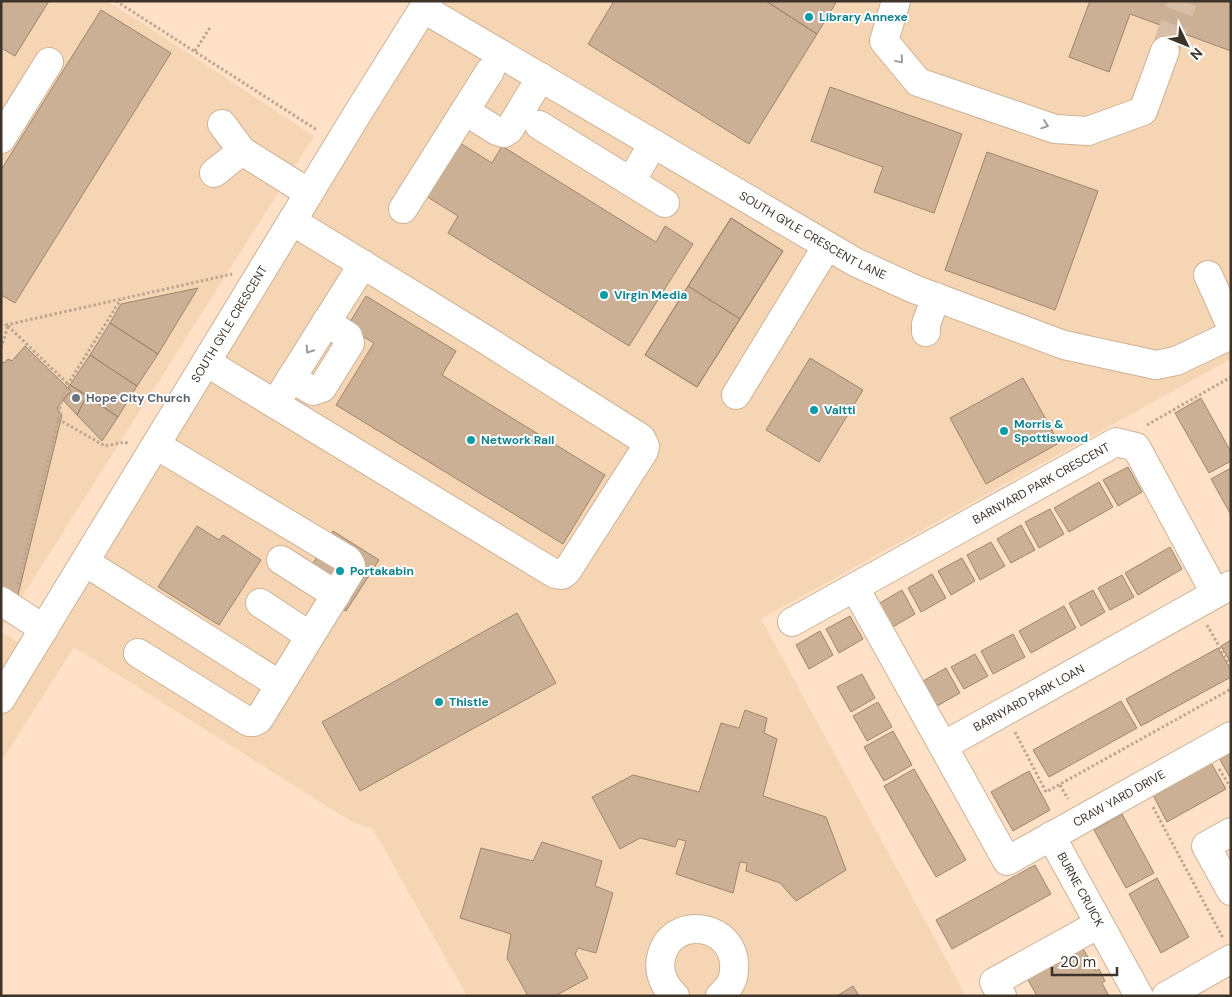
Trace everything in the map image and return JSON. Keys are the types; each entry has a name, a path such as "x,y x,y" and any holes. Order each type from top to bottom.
{"street":[{"path":"896,1 884,41 918,82 1055,129 1088,131 1143,111 1165,52"},
{"name":"SOUTH GYLE CRESCENT LANE","path":"426,5 541,77 854,262 936,298 1064,345 1156,366 1176,362 1231,335"},
{"name":"SOUTH GYLE CRESCENT","path":"1,699 309,193 426,5"},
{"path":"5,123 49,62"},
{"path":"403,209 490,71"},
{"path":"465,111 497,131 504,133 508,130 541,77"},
{"path":"222,124 242,151 309,193"},
{"path":"539,125 665,203"},
{"path":"631,182 654,143"},
{"path":"214,173 242,151"},
{"path":"206,362 555,574 562,575 567,571 644,451 645,446 641,438 292,221"},
{"path":"736,395 827,246"},
{"path":"275,404 363,264"},
{"path":"1208,275 1231,326"},
{"path":"926,332 926,324 936,298"},
{"name":"BARNYARD PARK CRESCENT","path":"792,622 1116,442 1136,447 1214,594"},
{"path":"138,653 249,722 254,722 259,719 336,595 352,565 348,560 153,450"},
{"path":"281,560 336,595"},
{"path":"85,562 280,685"},
{"path":"855,588 943,746"},
{"name":"BARNYARD PARK LOAN","path":"943,746 1214,594"},
{"path":"9,597 44,629"},
{"path":"260,603 310,636"},
{"name":"CRAW YARD DRIVE","path":"943,746 1008,861 1231,736"},
{"path":"1231,832 1206,846 1231,891"},
{"name":"BURNE CRUICK","path":"1051,836 1139,996"},
{"path":"1002,996 994,982 1099,924"},
{"path":"675,996 668,989 662,978 660,965 662,952 669,941 680,933 692,929 705,929 717,934 727,943 735,963 734,974 730,984 720,996"},
{"path":"1166,996 1228,951"}],"path":[{"path":"116,1 317,130"},
{"path":"194,52 211,26"},
{"path":"1,348 8,326 6,325 229,274 257,278"},
{"path":"9,597 58,419 60,402 68,384 121,299"},
{"path":"8,326 68,384"},
{"path":"1127,445 1136,431 1231,377"},
{"path":"58,419 105,446 125,442 153,450"},
{"path":"1214,594 1231,667"},
{"path":"1004,712 1046,792 1231,690"},
{"path":"1142,787 1228,951"}],"shaded area":[{"path":"1,1 107,1 314,136 1,630"},
{"path":"438,1 1231,1 1231,359 761,619 966,996 467,996 373,829 352,822 74,647 1,762 1,631 38,655"}],"building":[{"path":"1,1 49,1 15,56 1,48"},
{"path":"614,1 766,1 817,34 749,144 588,44"},
{"name":"Library Annexe","path":"766,1 837,1 817,34"},
{"path":"1090,1 1231,1 1231,51 1130,14 1109,72 1069,57"},
{"path":"101,10 171,53 15,303 1,295 1,170"},
{"path":"830,87 962,134 934,213 874,192 883,167 811,141"},
{"name":"Virgin Media","path":"460,143 492,163 502,146 656,242 665,226 693,244 629,346 448,233 458,216 426,196"},
{"path":"987,152 1098,191 1055,310 945,270"},
{"path":"731,218 783,251 697,387 645,355"},
{"path":"731,218 783,251 740,319 688,286"},
{"path":"688,286 740,319 697,387 645,355"},
{"path":"198,288 158,354 110,323 121,304"},
{"name":"Network Rail","path":"366,296 456,351 442,375 605,475 563,544 336,405 374,343 347,327"},
{"path":"110,323 158,354 137,386 90,355"},
{"path":"25,346 71,391 57,408 62,415 17,599 1,590 1,362 4,363 8,359 12,361"},
{"path":"90,355 137,386 118,417 70,385"},
{"name":"Valtti","path":"810,358 863,390 819,462 766,430"},
{"name":"Morris & Spottiswood","path":"1023,378 1059,443 986,484 950,418"},
{"name":"Hope City Church","path":"70,385 87,395 77,415 63,400 71,391 68,388"},
{"path":"87,395 118,417 102,441 77,415"},
{"path":"1201,398 1231,452 1231,461 1209,473 1175,413"},
{"path":"1128,467 1142,492 1118,506 1103,480"},
{"path":"1231,468 1231,515 1211,479"},
{"path":"1099,482 1113,507 1069,532 1054,508"},
{"path":"1050,509 1064,534 1039,548 1025,522"},
{"path":"1021,525 1035,550 1011,563 997,539"},
{"path":"197,526 219,540 223,535 261,560 219,625 158,587"},
{"name":"Portakabin","path":"333,531 379,560 346,611 301,583"},
{"path":"991,542 1005,566 980,580 967,555"},
{"path":"1170,547 1182,569 1138,595 1125,573"},
{"path":"962,558 975,581 951,595 938,571"},
{"path":"932,574 946,598 921,612 908,588"},
{"path":"1122,575 1134,597 1110,610 1098,588"},
{"path":"902,590 915,614 891,628 878,604"},
{"path":"1093,590 1105,612 1081,626 1069,603"},
{"path":"1064,606 1076,628 1031,653 1019,631"},
{"name":"Thistle","path":"517,613 556,683 360,791 322,722"},
{"path":"850,616 863,639 839,653 826,629"},
{"path":"820,631 833,655 809,669 796,645"},
{"path":"1013,634 1025,657 993,674 981,651"},
{"path":"1231,640 1231,663 1221,646"},
{"path":"1218,648 1231,670 1231,677 1141,726 1126,699"},
{"path":"975,654 988,676 964,689 951,667"},
{"path":"946,668 960,693 937,706 923,681"},
{"path":"862,674 875,698 851,712 837,687"},
{"path":"1121,701 1137,728 1049,777 1033,750"},
{"path":"878,702 892,727 867,741 853,716"},
{"path":"745,710 767,718 764,733 777,739 763,796 826,817 846,870 796,901 780,883 746,871 747,863 740,862 733,893 676,874 686,841 678,839 675,847 640,838 620,849 592,797 633,775 699,792 721,723 739,728"},
{"path":"893,731 912,765 884,781 864,747"},
{"path":"1231,752 1231,779 1219,758"},
{"path":"1211,763 1226,789 1167,822 1153,795"},
{"path":"914,769 966,860 936,877 884,786"},
{"path":"1029,771 1050,810 1013,831 991,792"},
{"path":"1122,814 1154,873 1126,888 1094,830"},
{"path":"542,842 602,861 595,886 613,893 596,953 578,948 575,954 588,978 555,996 528,996 507,958 511,934 460,918 481,848 533,861"},
{"path":"1035,865 1051,894 952,949 936,920"},
{"path":"1157,878 1189,937 1161,953 1129,894"},
{"path":"1082,947 1096,971 1099,969 1105,981 1102,983 1109,996 1037,996 1027,978"},
{"path":"853,986 859,996 837,996"}],"tunnel":[{"path":"1165,51 1183,1"}],"place":[{"name":"Library Annexe","path":"809,17"},
{"name":"Virgin Media","path":"604,295"},
{"name":"Hope City Church","path":"76,398"},
{"name":"Valtti","path":"814,410"},
{"name":"Morris & Spottiswood","path":"1004,431"},
{"name":"Network Rail","path":"471,440"},
{"name":"Portakabin","path":"340,571"},
{"name":"Thistle","path":"439,702"}]}
